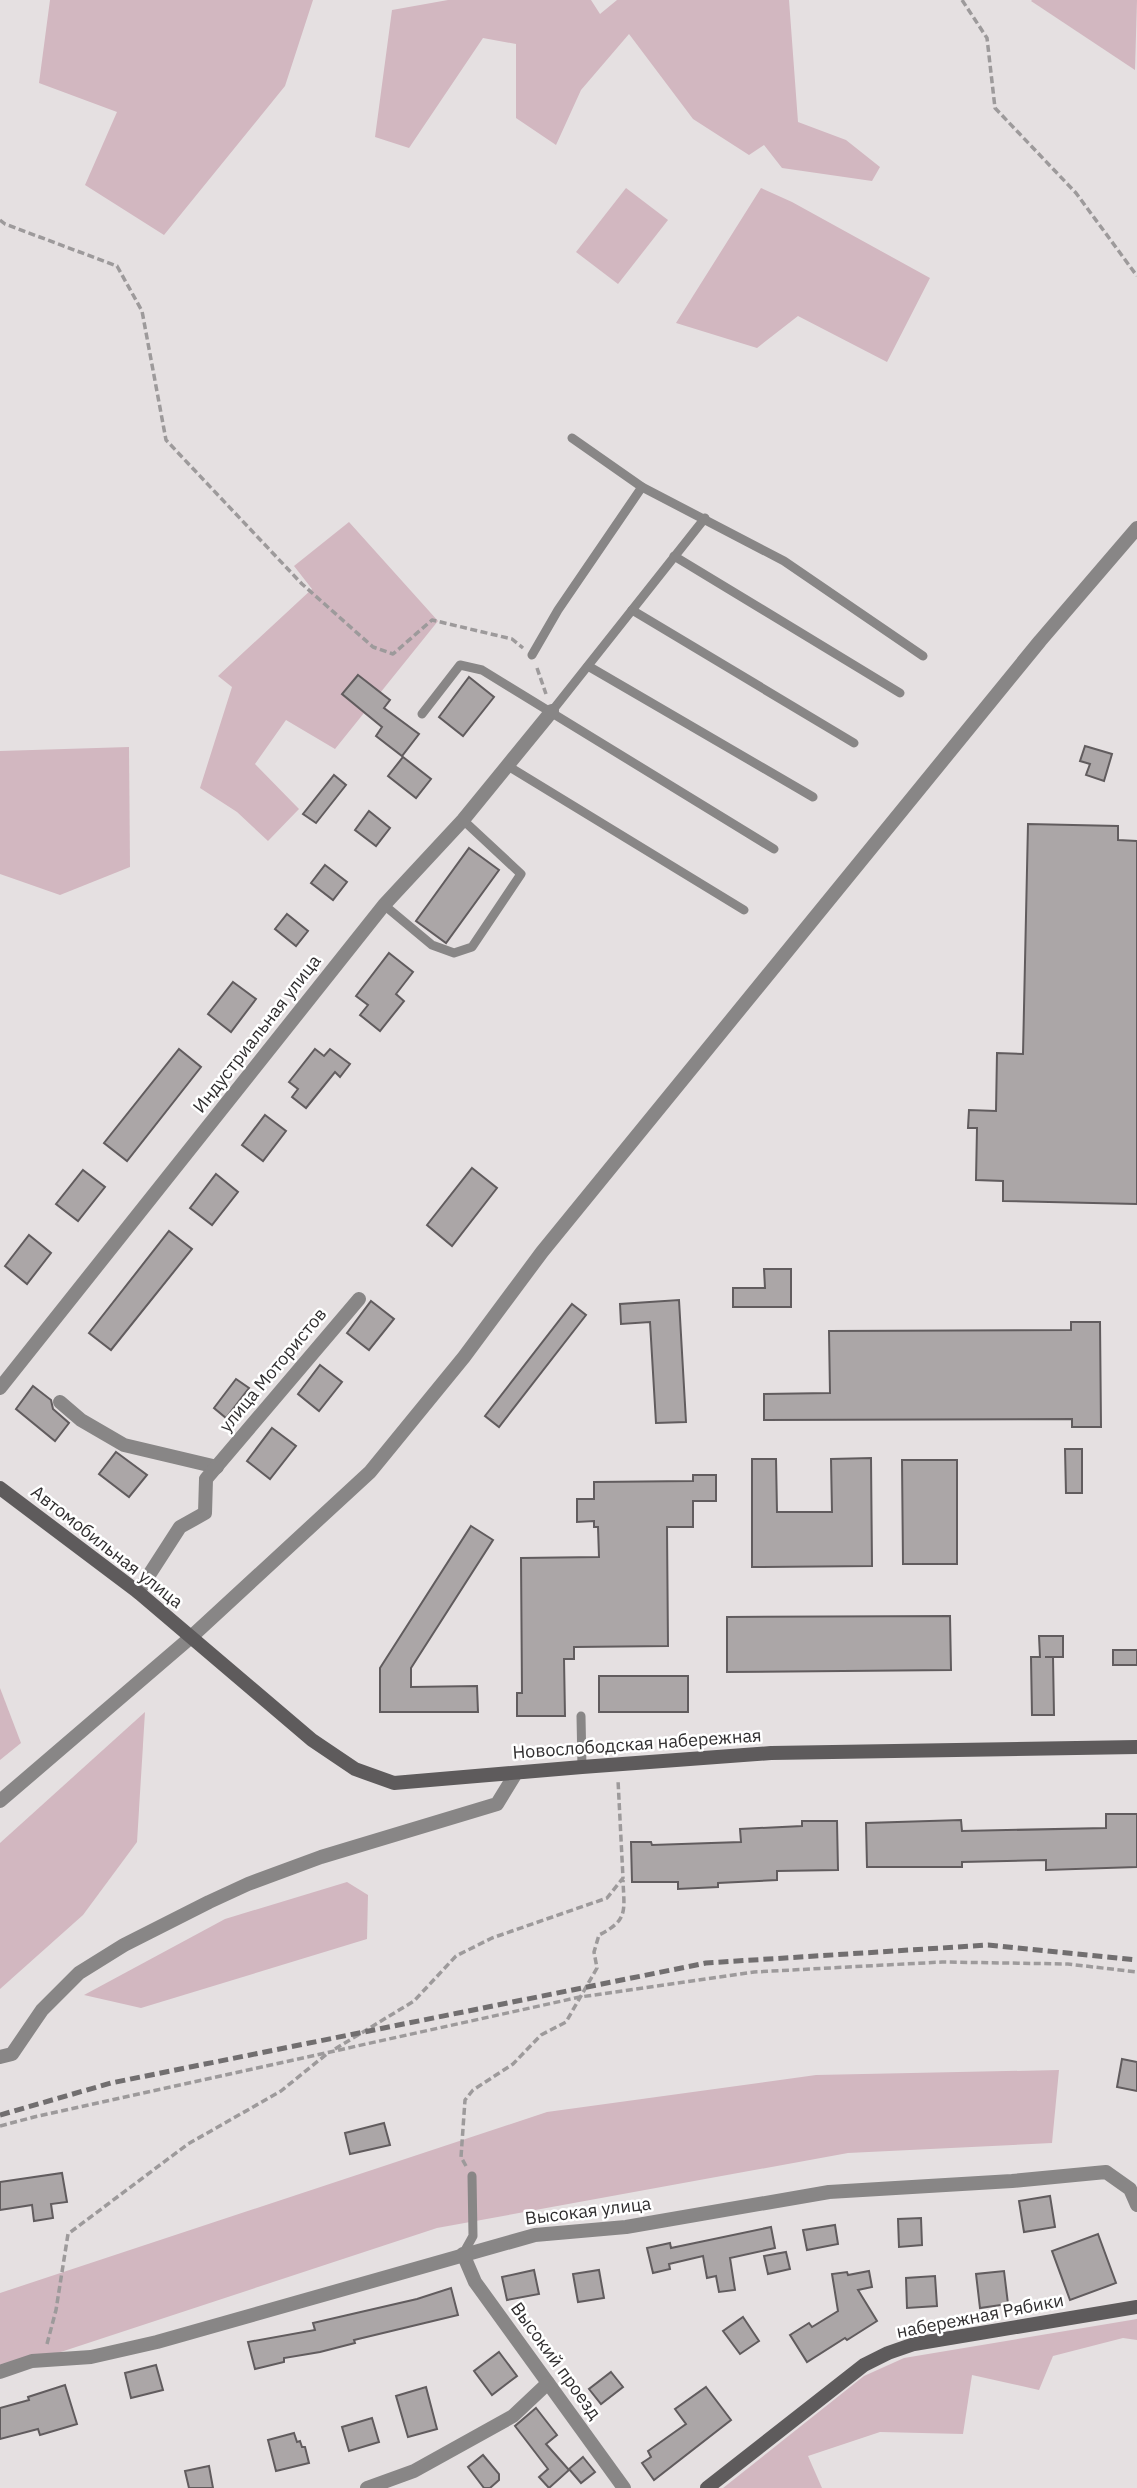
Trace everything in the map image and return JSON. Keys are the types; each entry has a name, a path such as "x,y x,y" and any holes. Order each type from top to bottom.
{"street":[{"path":"0,1801 190,1638 370,1472 464,1357 551,1241 1040,641 1137,528"},
{"name":"Индустриальная улица","path":"0,1388 384,905 463,820 552,711"},
{"name":"улица Мотористов","path":"138,1592 180,1527 205,1513 206,1479 359,1299"},
{"path":"60,1402 81,1420 124,1445 217,1467"},
{"name":"Автомобильная улица","path":"0,1488 138,1592 190,1638"},
{"name":"Новослободская набережная","path":"190,1638 312,1740 355,1769 394,1783 771,1753 1137,1747"},
{"path":"0,2057 12,2054 42,2010 79,1973 124,1945 248,1884 321,1857 497,1804 516,1773"},
{"name":"Высокая улица","path":"0,2372 32,2361 90,2357 158,2342 535,2235 626,2227 829,2192 1012,2181 1106,2172 1130,2189 1137,2205"},
{"name":"Высокий проезд","path":"463,2254 475,2282 624,2488"},
{"name":"набережная Рябики","path":"707,2488 864,2365 888,2353 914,2344 1137,2307"},
{"path":"367,2488 414,2471 513,2416 548,2384"}],"lane":[{"path":"572,438 642,487 785,561 923,656"},
{"path":"532,655 558,610 642,487"},
{"path":"552,711 705,518"},
{"path":"674,556 900,693"},
{"path":"632,610 854,743"},
{"path":"422,714 460,665 482,670 774,849"},
{"path":"588,666 813,796"},
{"path":"508,766 744,910"},
{"path":"384,905 432,946 454,953 472,947 521,874 463,820"},
{"path":"582,1716 582,1767"},
{"path":"463,2254 473,2236 472,2176"}],"path":[{"path":"962,0 987,38 995,108 1076,193 1137,276"},
{"path":"0,220 117,266 142,311 166,440 302,584 373,647 393,654 432,620 512,639 532,655 552,711"},
{"path":"472,2176 461,2157 465,2100 473,2090 513,2064 541,2035 566,2022 597,1968 594,1952 599,1935 615,1926 624,1912 617,1764"},
{"path":"43,2361 56,2310 68,2234 188,2144 281,2091 331,2052 414,2001 456,1956 492,1938 607,1898 623,1878"},
{"path":"0,2126 580,1997 754,1972 942,1962 1068,1964 1137,1972"}],"shaded area":[{"path":"50,0 313,0 285,86 164,235 85,185 117,112 39,83"},
{"path":"448,0 591,0 600,14 617,0 789,0 798,122 846,140 880,167 872,181 782,168 764,145 749,155 693,119 629,34 581,90 556,145 516,118 516,44 483,38 409,148 375,137 392,10"},
{"path":"1032,0 1137,0 1135,70 1031,1"},
{"path":"626,188 668,220 618,284 576,252"},
{"path":"761,188 792,202 930,278 887,362 798,316 757,348 676,323"},
{"path":"349,522 438,621 335,749 286,720 255,764 299,809 268,841 237,812 200,788 232,687 218,676 312,589 294,566"},
{"path":"129,747 130,867 60,895 0,874 0,751"},
{"path":"0,1688 21,1743 0,1760"},
{"path":"145,1712 137,1842 83,1915 0,1989 0,1843"},
{"path":"347,1882 368,1895 367,1939 141,2008 84,1995 225,1919"},
{"path":"1059,2070 1052,2143 848,2153 437,2228 0,2372 0,2293 547,2112 816,2075"},
{"path":"1137,2319 1137,2340 1123,2338 1053,2356 1039,2390 972,2375 963,2434 880,2432 808,2456 822,2488 723,2488 864,2376 904,2358"}],"building":[{"path":"358,675 390,700 384,708 419,734 402,756 376,736 382,727 342,694"},
{"path":"469,677 494,697 463,736 439,717"},
{"path":"1085,746 1112,754 1104,781 1086,775 1090,764 1080,761"},
{"path":"403,757 431,779 416,798 388,776"},
{"path":"334,775 346,785 316,823 303,814"},
{"path":"369,811 390,828 376,846 355,830"},
{"path":"1028,824 1118,826 1118,840 1137,841 1137,1204 1003,1201 1003,1181 976,1180 977,1128 968,1128 969,1110 996,1111 997,1053 1023,1054"},
{"path":"469,848 499,870 446,943 416,921"},
{"path":"325,865 347,882 333,900 311,883"},
{"path":"287,914 308,931 296,946 275,929"},
{"path":"389,953 413,972 396,994 404,1001 380,1031 360,1015 368,1005 356,996"},
{"path":"233,982 256,999 231,1032 208,1014"},
{"path":"179,1049 201,1067 127,1161 104,1143"},
{"path":"315,1049 324,1056 330,1049 350,1064 340,1077 335,1072 306,1108 292,1097 298,1089 289,1082"},
{"path":"265,1115 286,1131 263,1161 242,1145"},
{"path":"472,1168 497,1188 452,1246 427,1225"},
{"path":"83,1170 105,1187 78,1221 56,1204"},
{"path":"216,1174 238,1192 212,1225 190,1208"},
{"path":"169,1231 192,1249 111,1350 89,1333"},
{"path":"29,1235 51,1253 27,1284 5,1266"},
{"path":"764,1269 791,1269 791,1307 733,1307 733,1288 765,1288"},
{"path":"679,1300 686,1422 656,1423 650,1322 621,1324 620,1304"},
{"path":"371,1301 394,1319 369,1350 347,1333"},
{"path":"572,1304 586,1315 499,1427 485,1416"},
{"path":"1071,1322 1100,1322 1101,1427 1072,1427 1072,1419 764,1420 764,1394 830,1393 829,1331 1071,1330"},
{"path":"320,1365 342,1382 319,1411 298,1394"},
{"path":"236,1379 249,1388 226,1418 214,1408"},
{"path":"33,1386 51,1400 53,1409 69,1423 55,1441 16,1409"},
{"path":"272,1428 296,1446 270,1479 247,1461"},
{"path":"1065,1449 1082,1449 1082,1493 1066,1493"},
{"path":"116,1452 147,1475 129,1497 99,1474"},
{"path":"871,1458 872,1566 752,1567 752,1459 776,1459 777,1512 832,1512 831,1459"},
{"path":"902,1460 957,1460 957,1564 903,1564"},
{"path":"693,1475 716,1475 716,1501 693,1501 693,1527 667,1527 668,1646 574,1647 574,1659 564,1659 565,1716 517,1716 517,1693 522,1693 521,1558 599,1557 598,1527 594,1527 594,1521 577,1522 577,1499 594,1499 594,1482 693,1481"},
{"path":"471,1526 493,1540 411,1668 411,1687 477,1686 478,1712 380,1712 380,1668"},
{"path":"950,1616 951,1670 727,1672 727,1617"},
{"path":"1039,1636 1063,1636 1063,1657 1053,1657 1054,1715 1032,1715 1031,1657 1040,1657"},
{"path":"1113,1650 1137,1650 1137,1665 1113,1665"},
{"path":"599,1676 688,1676 688,1712 599,1712"},
{"path":"1106,1814 1137,1814 1137,1867 1046,1870 1046,1860 962,1862 962,1867 867,1867 866,1823 961,1820 962,1831 1106,1828"},
{"path":"802,1821 837,1821 838,1870 777,1871 777,1880 718,1883 718,1887 678,1889 678,1882 632,1882 631,1842 651,1842 652,1845 741,1842 740,1829 802,1826"},
{"path":"1122,2059 1137,2062 1137,2091 1117,2087"},
{"path":"384,2123 390,2145 350,2154 345,2133"},
{"path":"62,2173 67,2202 51,2204 53,2218 34,2221 32,2205 0,2210 0,2182"},
{"path":"1050,2196 1055,2227 1024,2232 1019,2201"},
{"path":"921,2218 922,2245 899,2247 898,2219"},
{"path":"835,2225 838,2244 807,2250 803,2230"},
{"path":"771,2227 775,2248 730,2258 735,2290 719,2292 716,2276 707,2278 703,2256 669,2264 670,2269 653,2273 647,2248 670,2243 671,2248"},
{"path":"1098,2234 1116,2283 1070,2300 1052,2251"},
{"path":"786,2252 790,2269 768,2274 764,2256"},
{"path":"534,2270 539,2294 507,2300 502,2277"},
{"path":"599,2270 604,2298 578,2302 573,2274"},
{"path":"869,2271 872,2287 858,2290 877,2321 807,2362 790,2335 809,2323 812,2327 838,2311 832,2274 847,2272 848,2275"},
{"path":"1004,2271 1008,2304 980,2308 976,2274"},
{"path":"935,2276 937,2306 907,2308 906,2278"},
{"path":"451,2288 458,2315 354,2340 355,2343 320,2352 284,2358 284,2362 255,2369 248,2342 315,2330 313,2323 417,2299"},
{"path":"743,2317 759,2341 740,2354 723,2331"},
{"path":"499,2352 517,2376 492,2395 474,2371"},
{"path":"156,2365 163,2390 131,2398 125,2373"},
{"path":"611,2372 623,2387 601,2404 589,2389"},
{"path":"65,2385 77,2424 40,2435 38,2429 0,2439 0,2408 29,2400 28,2397"},
{"path":"426,2387 437,2429 408,2437 396,2396"},
{"path":"706,2387 731,2420 654,2480 642,2463 651,2457 648,2451 686,2424 675,2409"},
{"path":"536,2408 557,2435 546,2444 569,2470 549,2488 539,2477 548,2469 515,2426"},
{"path":"372,2418 379,2442 349,2451 342,2427"},
{"path":"294,2433 297,2442 300,2441 302,2447 305,2447 309,2463 276,2471 268,2440"},
{"path":"483,2455 499,2474 499,2480 490,2488 484,2488 468,2467"},
{"path":"583,2457 595,2472 581,2483 569,2469"},
{"path":"209,2466 213,2488 189,2488 185,2471"}],"railway":[{"path":"0,2115 111,2083 706,1963 988,1945 1137,1960"}]}
